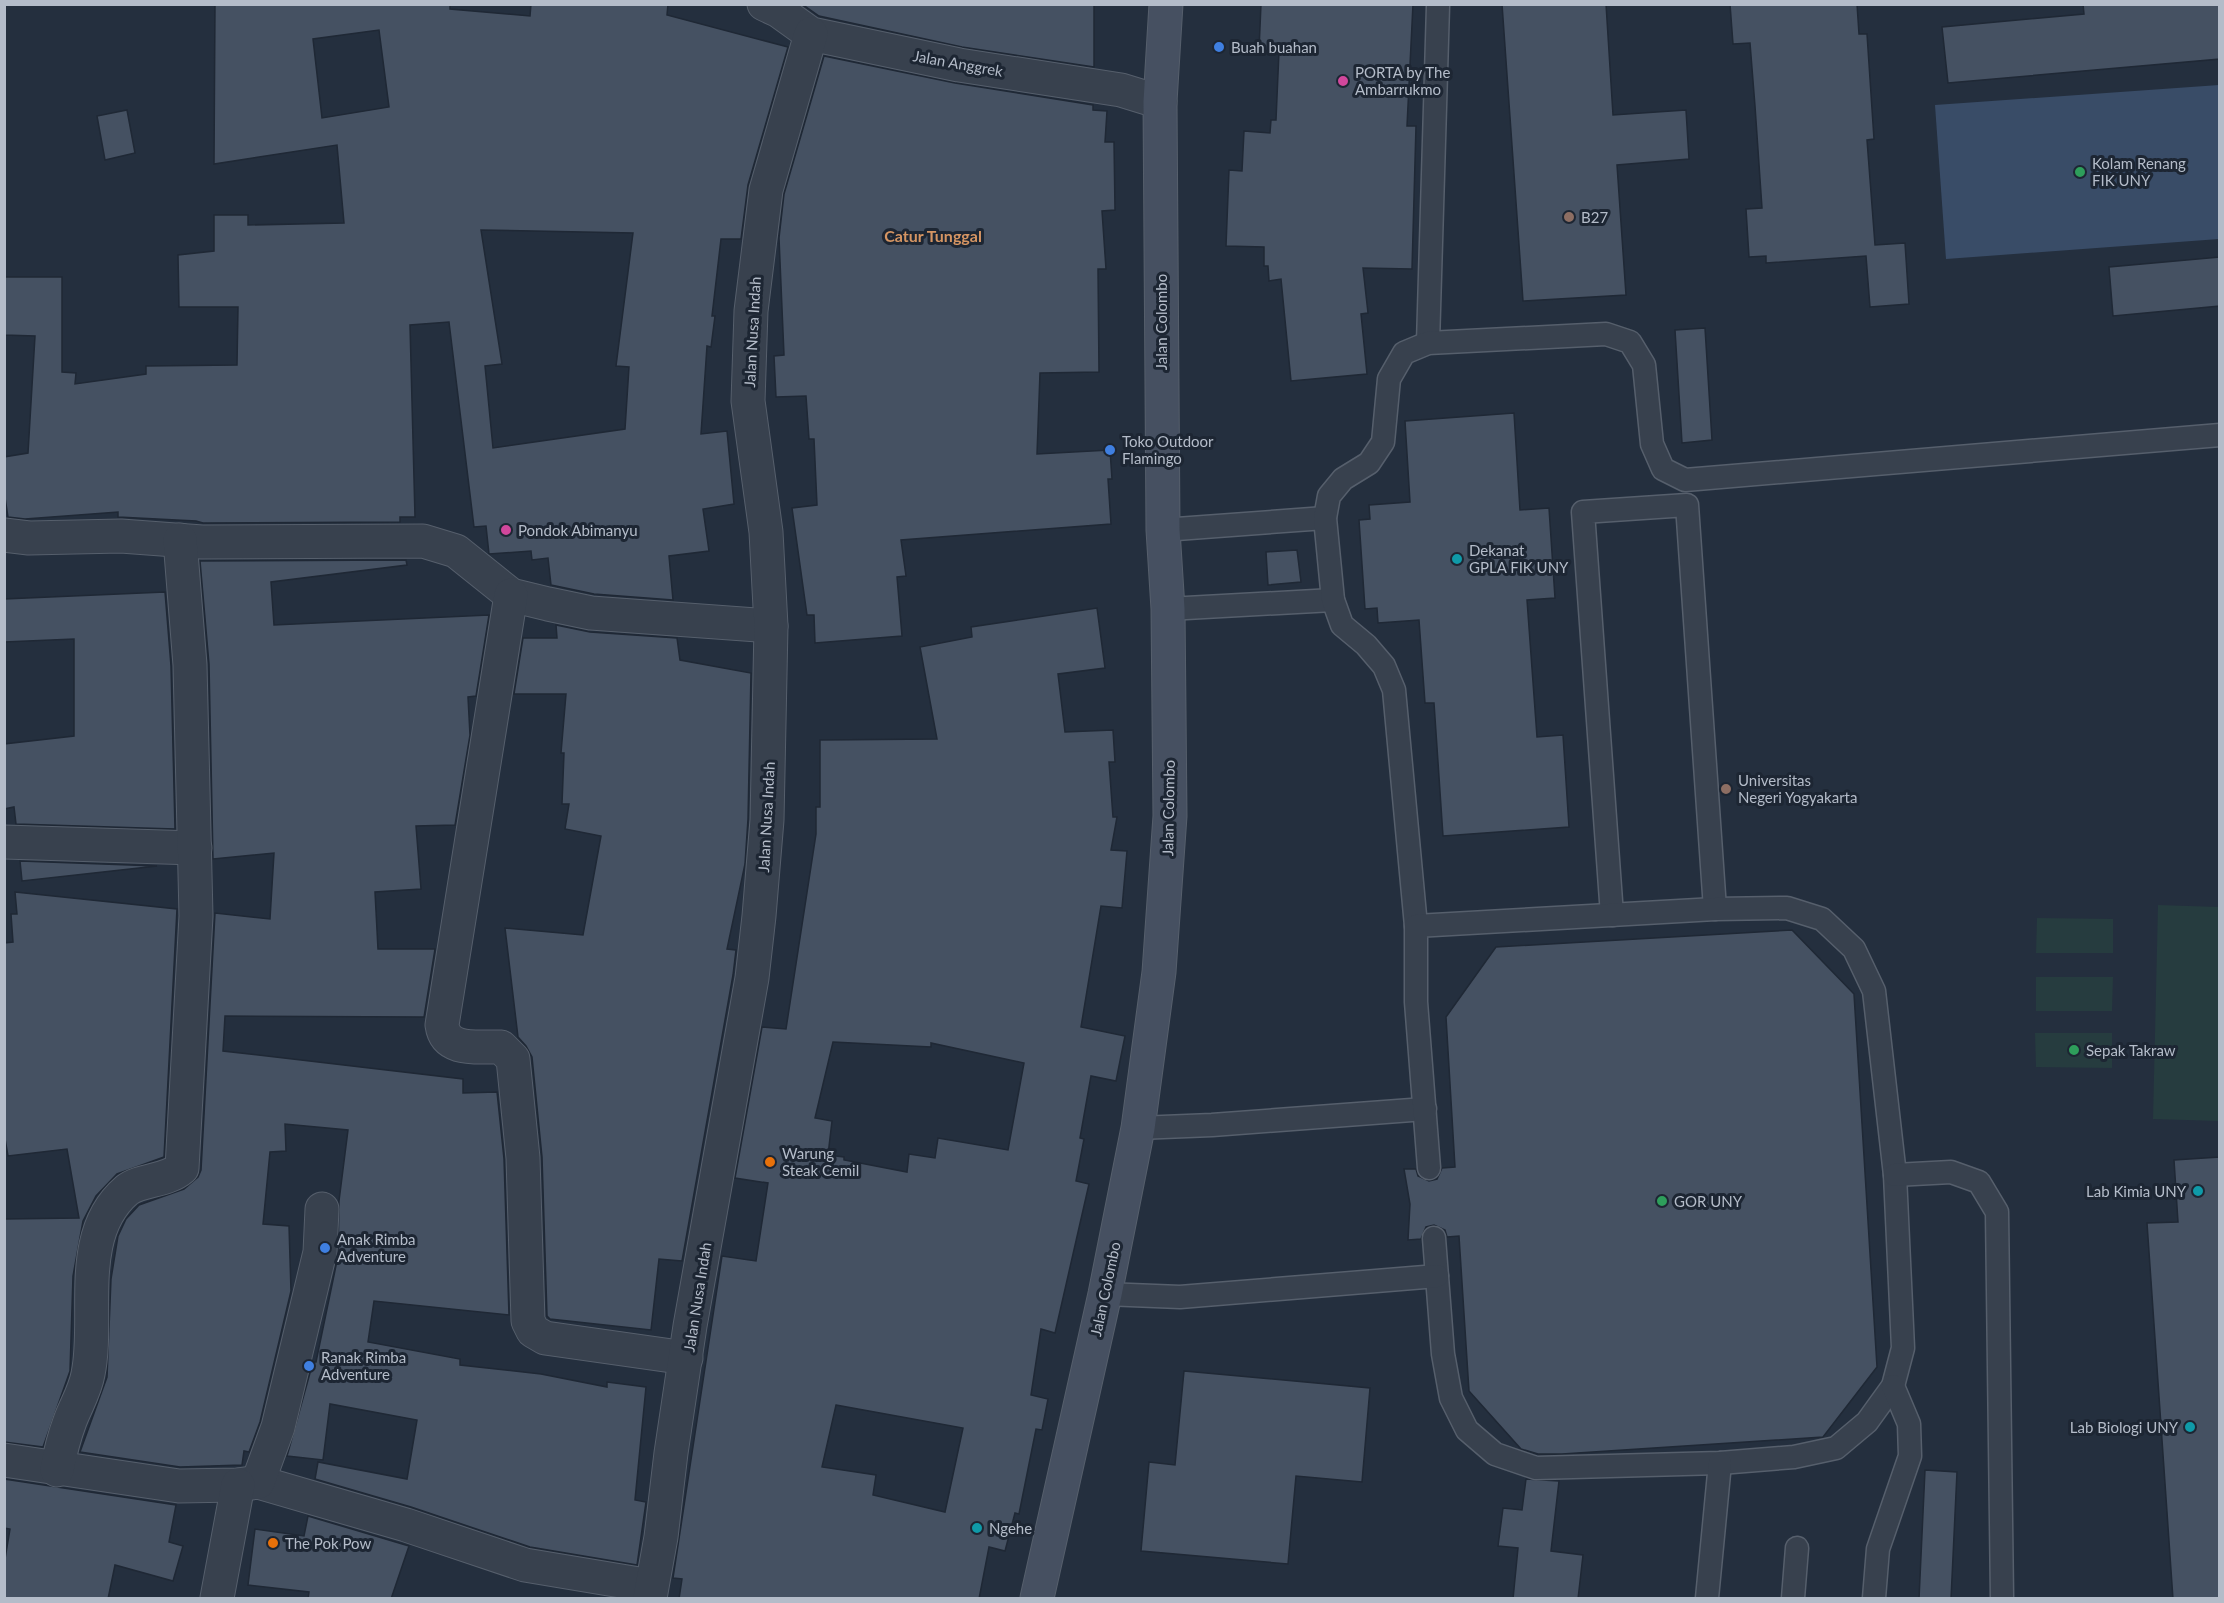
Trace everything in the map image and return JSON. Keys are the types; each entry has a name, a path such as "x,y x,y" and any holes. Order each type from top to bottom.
{"main road":[{"name":"Jalan Colombo","path":"1037,1599 1105,1294 1138,1128 1159,972 1170,816 1168,609 1163,530 1160,102 1166,4"}],"street":[{"name":"Jalan Anggrek","path":"764,4 779,11 811,34 958,65 1121,90 1160,102"},
{"name":"Jalan Nusa Indah","path":"650,1592 661,1537 686,1358 756,950 766,844 771,626 766,532 748,400 751,311 766,190 811,34"},
{"path":"4,535 30,538 121,536 180,540 423,541 456,551 511,595 591,613 771,626"},
{"path":"57,1470 61,1446 83,1394 89,1371 91,1280 96,1248 109,1212 129,1188 174,1175 182,1168 196,916 196,808 190,665 180,540"},
{"path":"511,595 442,1024 443,1035 454,1045 501,1047 514,1063 523,1158 528,1321 533,1331 545,1338 686,1358"},
{"path":"4,842 195,848"},
{"path":"216,1599 248,1483 278,1427 320,1252 322,1209"},
{"path":"4,1460 57,1470 179,1486 248,1483 406,1525 525,1565 650,1592"}],"lane":[{"path":"1428,343 1438,6"},
{"path":"1429,1168 1416,1002 1416,926 1394,690 1384,666 1366,645 1342,625 1333,600 1325,518 1329,496 1343,480 1369,463 1383,442 1389,379 1404,353 1428,343 1606,334 1630,342 1644,365 1652,444 1663,469 1685,480 2220,435"},
{"path":"1612,915 1583,512 1687,505 1715,909"},
{"path":"1163,530 1325,518"},
{"path":"1168,609 1333,600"},
{"path":"1416,926 1715,909 1787,908 1822,919 1854,949 1874,991 1895,1175 1903,1348 1893,1386 1868,1422 1836,1448 1794,1457 1720,1463 1536,1468 1495,1454 1467,1430 1451,1398 1443,1354 1434,1238"},
{"path":"1138,1128 1212,1125 1425,1109"},
{"path":"1895,1175 1951,1172 1979,1182 1997,1212 2002,1599"},
{"path":"1105,1294 1180,1297 1437,1276"},
{"path":"1874,1599 1878,1549 1910,1456 1909,1424 1893,1386"},
{"path":"1707,1599 1720,1463"},
{"path":"1793,1599 1797,1548"}],"green space":[{"path":"2158,905 2219,907 2219,1121 2153,1119"},
{"path":"2037,918 2113,919 2113,953 2036,953"},
{"name":"Sepak Takraw","path":"2036,977 2113,977 2112,1011 2036,1011"},
{"name":"Sepak Takraw","path":"2035,1033 2112,1033 2112,1068 2036,1067"}],"water":[{"name":"Kolam Renang FIK UNY","path":"2219,85 2219,239 1946,259 1935,105"}],"building":[{"path":"215,4 450,4 450,9 530,16 531,4 668,4 667,15 788,47 748,185 741,239 721,239 712,316 715,316 711,347 707,346 701,434 727,431 734,504 703,509 709,551 669,556 673,600 594,594 551,585 548,558 532,560 531,551 489,554 486,526 474,527 449,322 410,325 415,517 400,517 400,522 203,523 118,517 118,512 25,519 8,517 4,491 4,457 28,453 35,336 4,335 4,277 62,277 62,372 76,373 75,384 146,374 146,366 237,365 238,307 179,307 178,255 214,251 214,215 248,215 248,225 344,223 337,145 214,164","holes":["379,30 389,107 322,118 313,39","481,230 633,233 616,366 629,367 625,429 493,448 485,366 502,364"]},
{"path":"802,4 1094,4 1094,67 962,47 819,16"},
{"path":"1261,4 1413,4 1407,126 1416,126 1412,269 1363,268 1368,313 1361,314 1367,374 1291,381 1281,279 1269,281 1268,266 1264,266 1264,247 1226,246 1229,170 1242,171 1244,131 1270,133 1271,120 1276,120 1279,51 1259,50"},
{"name":"B27","path":"1502,4 1606,4 1613,115 1686,110 1689,159 1617,165 1626,295 1523,301"},
{"path":"1730,4 1857,4 1859,34 1867,34 1874,139 1867,140 1875,245 1905,243 1909,304 1870,307 1866,256 1766,263 1766,256 1749,257 1746,209 1762,208 1755,106 1750,43 1733,44"},
{"path":"2083,4 2220,4 2220,59 1948,83 1942,27 2084,14"},
{"path":"824,56 955,83 1093,105 1093,110 1107,111 1105,142 1114,142 1115,210 1102,211 1106,269 1098,269 1099,372 1040,373 1037,454 1110,450 1112,479 1108,479 1111,524 901,540 906,576 897,577 902,636 815,643 814,615 807,615 792,508 817,505 814,439 809,439 806,396 776,397 774,356 784,355 779,238 784,194"},
{"path":"127,110 135,153 105,160 97,116"},
{"path":"2220,257 2220,306 2113,316 2109,267"},
{"path":"1705,328 1712,440 1682,443 1675,330"},
{"name":"Dekanat GPLA FIK UNY","path":"1514,413 1520,510 1549,508 1555,598 1527,600 1537,737 1563,735 1569,827 1443,836 1434,703 1425,703 1419,620 1378,623 1377,608 1365,609 1359,520 1370,519 1369,505 1410,502 1405,421"},
{"path":"1297,550 1301,582 1268,585 1266,552"},
{"path":"406,560 407,565 271,582 274,625 489,615 476,696 468,697 470,735 455,825 416,826 421,889 375,892 378,949 435,949 424,1017 225,1016 223,1051 463,1079 463,1093 497,1092 504,1159 509,1315 374,1301 368,1342 460,1359 460,1365 541,1374 607,1387 607,1382 646,1387 635,1500 646,1502 637,1565 530,1547 411,1507 315,1479 318,1462 407,1479 417,1420 330,1404 323,1460 287,1456 313,1362 316,1362 338,1256 339,1201 348,1130 285,1124 286,1151 270,1152 263,1224 289,1226 291,1291 260,1422 249,1452 244,1451 242,1465 180,1467 80,1452 107,1377 111,1279 118,1236 126,1219 139,1205 184,1189 198,1177 201,1170 215,913 270,919 274,853 213,859 209,664 200,561"},
{"path":"165,592 171,666 175,829 16,824 14,807 4,809 4,744 74,736 74,639 4,642 4,599"},
{"path":"1097,608 1105,668 1058,674 1065,732 1113,730 1115,762 1109,762 1113,817 1117,817 1111,850 1127,851 1122,908 1101,906 1081,1027 1125,1036 1116,1081 1091,1076 1080,1138 1084,1139 1076,1181 1089,1184 1055,1333 1041,1329 1031,1395 1048,1399 1042,1430 1036,1429 1019,1514 1015,1513 1005,1551 989,1547 979,1599 679,1599 682,1579 673,1578 722,1256 756,1261 768,1183 735,1178 762,1027 786,1029 816,834 816,807 820,807 820,740 937,739 920,647 972,637 971,627","holes":["833,1042 931,1047 931,1043 1024,1063 1008,1150 938,1138 935,1158 909,1154 907,1172 828,1155 832,1121 815,1118","836,1405 963,1428 945,1512 873,1495 876,1475 822,1467"]},
{"path":"556,625 590,632 677,638 680,660 751,673 745,864 727,949 736,950 733,975 682,1261 659,1259 651,1330 550,1319 547,1316 542,1157 532,1057 518,1037 505,928 583,935 601,836 565,829 569,804 562,804 564,753 561,753 566,694 514,694 523,638 557,638"},
{"path":"20,861 157,866 22,881"},
{"path":"15,892 177,909 164,1157 117,1174 96,1196 83,1221 73,1276 70,1371 43,1447 4,1442 4,1219 79,1218 67,1149 8,1156 4,1133 4,943 13,942 11,914 17,914"},
{"name":"GOR UNY","path":"1792,930 1854,994 1877,1367 1823,1437 1562,1454 1538,1454 1521,1449 1469,1391 1459,1236 1447,1237 1445,1230 1434,1225 1426,1227 1421,1239 1408,1240 1410,1204 1404,1169 1416,1169 1418,1176 1429,1181 1437,1179 1442,1168 1455,1167 1446,1017 1496,947"},
{"name":"Lab Biologi UNY","path":"2220,1157 2220,1599 2173,1599 2147,1223 2178,1222 2174,1160"},
{"path":"1184,1371 1370,1388 1362,1482 1296,1476 1288,1564 1141,1551 1149,1462 1175,1465"},
{"path":"1925,1470 1957,1472 1951,1599 1919,1599"},
{"path":"4,1479 176,1505 169,1542 183,1546 173,1581 115,1565 108,1599 4,1599 4,1565 10,1529 4,1528"},
{"path":"1526,1479 1559,1481 1551,1551 1583,1555 1578,1599 1513,1599 1518,1548 1498,1546 1503,1508 1522,1510"},
{"path":"308,1516 409,1546 391,1599 308,1599 309,1592 248,1585 255,1529 304,1536"}],"place":[{"name":"Buah buahan","path":"1219,47"},
{"name":"PORTA by The Ambarrukmo","path":"1343,81"},
{"name":"Kolam Renang FIK UNY","path":"2080,172"},
{"name":"B27","path":"1569,217"},
{"name":"Toko Outdoor Flamingo","path":"1110,450"},
{"name":"Pondok Abimanyu","path":"506,530"},
{"name":"Dekanat GPLA FIK UNY","path":"1457,559"},
{"name":"Universitas Negeri Yogyakarta","path":"1726,789"},
{"name":"Sepak Takraw","path":"2074,1050"},
{"name":"Warung Steak Cemil","path":"770,1162"},
{"name":"Lab Kimia UNY","path":"2198,1191"},
{"name":"GOR UNY","path":"1662,1201"},
{"name":"Anak Rimba Adventure","path":"325,1248"},
{"name":"Ranak Rimba Adventure","path":"309,1366"},
{"name":"Lab Biologi UNY","path":"2190,1427"},
{"name":"Ngehe","path":"977,1528"},
{"name":"The Pok Pow","path":"273,1543"}],"district":[{"name":"Catur Tunggal","path":"933,235"}]}
